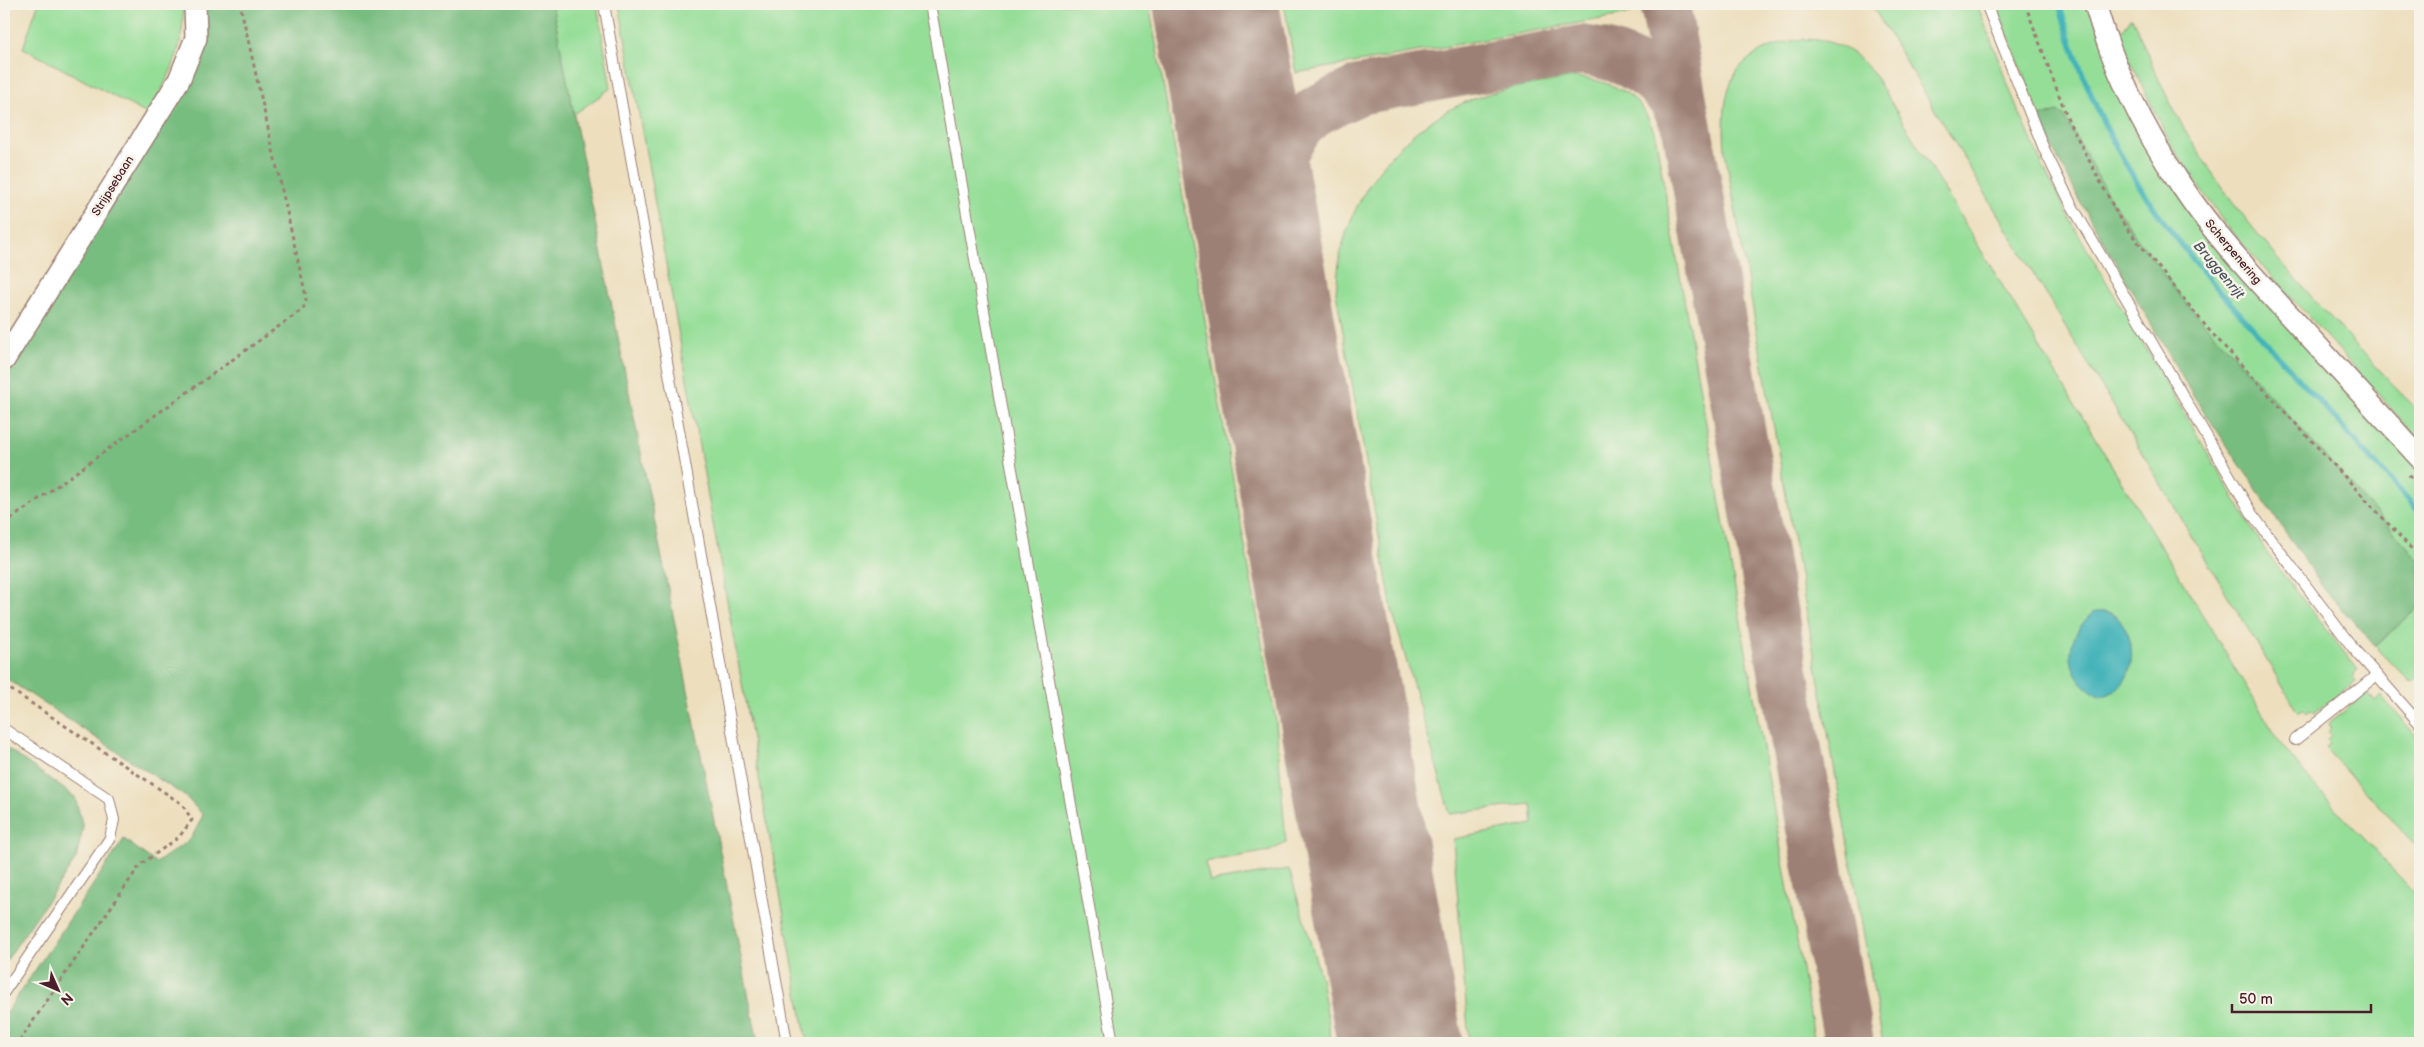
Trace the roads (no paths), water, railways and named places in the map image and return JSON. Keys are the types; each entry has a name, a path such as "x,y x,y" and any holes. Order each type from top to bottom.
{"street":[{"name":"Strijpsebaan","path":"4,360 179,80 196,38 195,4"},
{"name":"Scherpenering","path":"2101,6 2118,68 2136,107 2185,192 2261,284 2420,458"}],"lane":[{"path":"604,4 787,1043"},
{"path":"930,4 1113,1043"},
{"path":"1986,4 2044,149 2071,204 2252,514 2353,648 2420,724"},
{"path":"2295,740 2377,675"},
{"path":"4,729 109,799 114,820 110,838 4,992"}],"water":[{"path":"2094,612 2108,612 2119,619 2129,638 2131,650 2131,662 2123,683 2114,691 2102,697 2089,689 2079,679 2073,669 2071,657 2072,645 2076,634"}],"waterway":[{"name":"Bruggenrijt","path":"2059,4 2094,102 2130,171 2159,215 2225,297 2420,513"}]}
